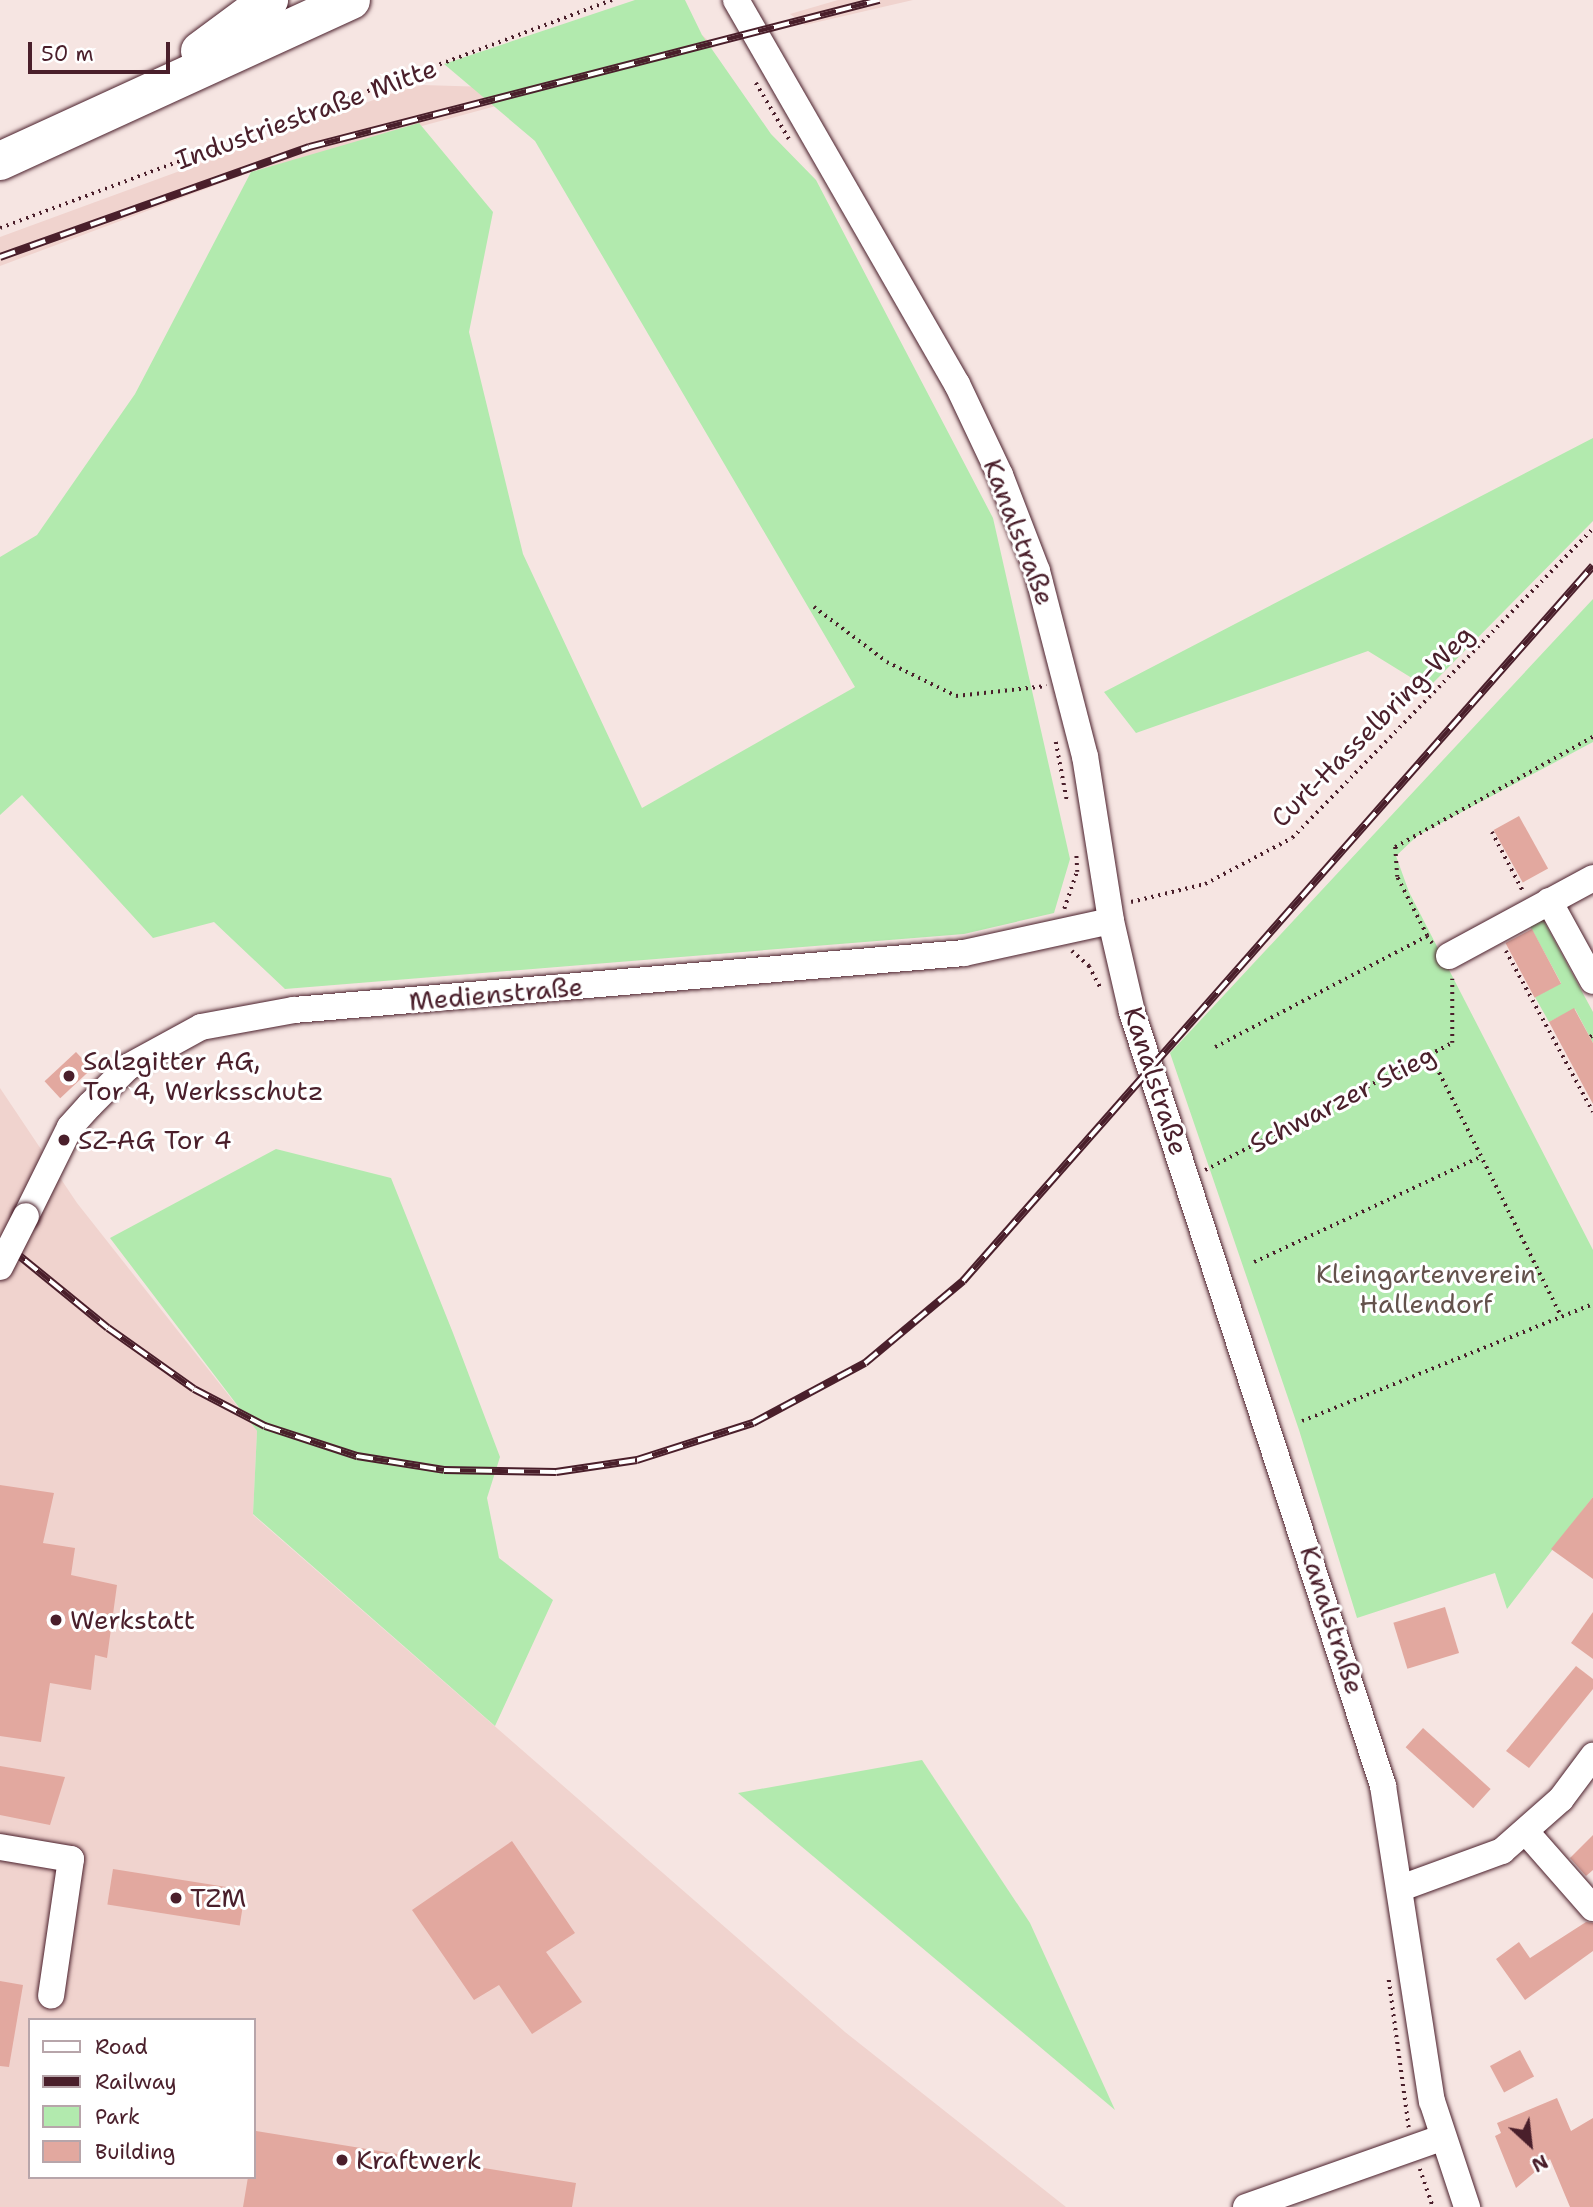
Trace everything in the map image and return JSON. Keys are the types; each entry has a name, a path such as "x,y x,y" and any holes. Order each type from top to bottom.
{"highway":[{"path":"40,142 198,52 269,0"},
{"path":"0,161 351,0"}],"street":[{"name":"Kanalstraße","path":"736,0 957,384 1022,530 1132,1012 1366,1723 1401,1888 1420,2040 1441,2138 1466,2207"},
{"path":"1449,956 1593,878"},
{"path":"1541,906 1593,981"},
{"name":"Medienstraße","path":"0,1267 70,1127 90,1105 160,1045 238,1018 837,967 964,953 1065,920 1110,914"},
{"path":"1401,1888 1479,1863 1527,1833 1593,1756"},
{"path":"1527,1833 1593,1908"},
{"path":"0,1847 71,1859 51,1996"},
{"path":"1245,2207 1441,2138"}],"path":[{"name":"Industriestraße Mitte","path":"0,228 612,0"},
{"path":"754,79 779,129 794,144"},
{"name":"Curt-Hasselbring-Weg","path":"1065,920 1110,914 1205,884 1292,838 1593,528"},
{"path":"814,607 887,662 957,696 1057,683"},
{"path":"1042,673 1057,683"},
{"path":"1048,699 1057,683"},
{"path":"1055,736 1070,812"},
{"path":"1449,956 1438,955 1397,877 1391,860 1395,847 1593,737"},
{"path":"1492,832 1541,906"},
{"path":"1065,920 1077,872 1074,843"},
{"name":"Kanalstraße","path":"1065,920 1073,956 1089,966 1107,1000"},
{"path":"1495,931 1593,1112"},
{"path":"1215,1046 1427,936"},
{"name":"Schwarzer Stieg","path":"1187,1178 1452,1042 1455,1005 1449,956"},
{"path":"1430,1054 1562,1316"},
{"path":"1254,1262 1482,1156"},
{"path":"1303,1421 1593,1304"},
{"path":"1388,1972 1400,2092 1413,2146 1433,2207"}],"shaded area":[{"path":"838,0 913,0 805,25 790,14"},
{"path":"702,35 715,47 251,172 0,266 0,237 387,95 422,85 488,87"},
{"path":"0,1088 77,1203 257,1431 253,1515 845,2032 1066,2207 0,2207"}],"green space":[{"path":"635,0 685,0 702,35 771,134 816,180 993,518 1070,859 1054,913 964,934 285,989 214,922 153,938 22,795 0,815 0,557 37,535 135,394 251,172 419,123 493,212 469,332 523,554 642,808 855,687 535,141 444,64"},
{"path":"1593,438 1593,521 1428,688 1368,651 1136,733 1104,692"},
{"name":"Kleingartenverein Hallendorf","path":"1593,599 1593,742 1417,836 1396,856 1409,892 1593,1250 1593,1497 1507,1609 1495,1573 1357,1618 1299,1430 1170,1053"},
{"path":"1537,908 1593,1012 1593,1043 1575,1009 1549,1022 1535,997 1561,983 1530,926"},
{"path":"276,1149 391,1178 453,1333 500,1457 487,1498 499,1558 553,1600 495,1726 253,1514 257,1431 110,1238"},
{"path":"922,1760 1030,1923 1115,2110 738,1793"}],"building":[{"path":"1519,816 1548,868 1523,883 1494,830"},
{"path":"1532,929 1561,984 1535,998 1506,943"},
{"path":"1574,1008 1593,1043 1593,1104 1549,1022"},
{"name":"Salzgitter AG, Tor 4, Werksschutz","path":"76,1052 92,1069 60,1098 45,1081"},
{"name":"Werkstatt","path":"0,1485 54,1493 43,1543 75,1548 71,1575 117,1585 107,1658 95,1655 91,1690 50,1683 41,1742 0,1736"},
{"path":"1593,1497 1593,1579 1551,1549"},
{"path":"1445,1607 1459,1653 1407,1669 1393,1623"},
{"path":"1593,1612 1593,1659 1571,1643"},
{"path":"1576,1666 1593,1679 1593,1689 1529,1768 1506,1751"},
{"path":"1423,1728 1491,1789 1473,1808 1406,1747"},
{"path":"0,1766 65,1777 50,1825 0,1815"},
{"path":"1593,1835 1593,1870 1586,1876 1570,1858"},
{"path":"512,1841 575,1933 546,1952 582,2002 532,2034 499,1985 474,2000 412,1910"},
{"name":"TZM","path":"113,1869 245,1890 240,1926 107,1905"},
{"path":"1586,1922 1593,1923 1593,1951 1525,2000 1496,1959 1519,1942 1530,1958"},
{"path":"0,1981 23,1985 9,2067 0,2066"},
{"path":"1520,2050 1534,2076 1504,2092 1490,2066"},
{"path":"1557,2098 1571,2131 1593,2118 1593,2207 1570,2207 1550,2159 1516,2188 1495,2136 1501,2133 1497,2123"},
{"name":"Kraftwerk","path":"256,2131 576,2183 572,2207 243,2207 248,2179 256,2179"}],"railway":[{"path":"0,257 309,147 879,0"},
{"path":"0,1240 108,1328 194,1389 265,1426 357,1456 444,1470 556,1472 637,1460 753,1423 865,1363 963,1281 1593,566"}],"place":[{"name":"Salzgitter AG, Tor 4, Werksschutz","path":"69,1076"},
{"name":"SZ-AG Tor 4","path":"64,1140"},
{"name":"Werkstatt","path":"56,1620"},
{"name":"TZM","path":"176,1898"},
{"name":"Kraftwerk","path":"342,2160"}]}
